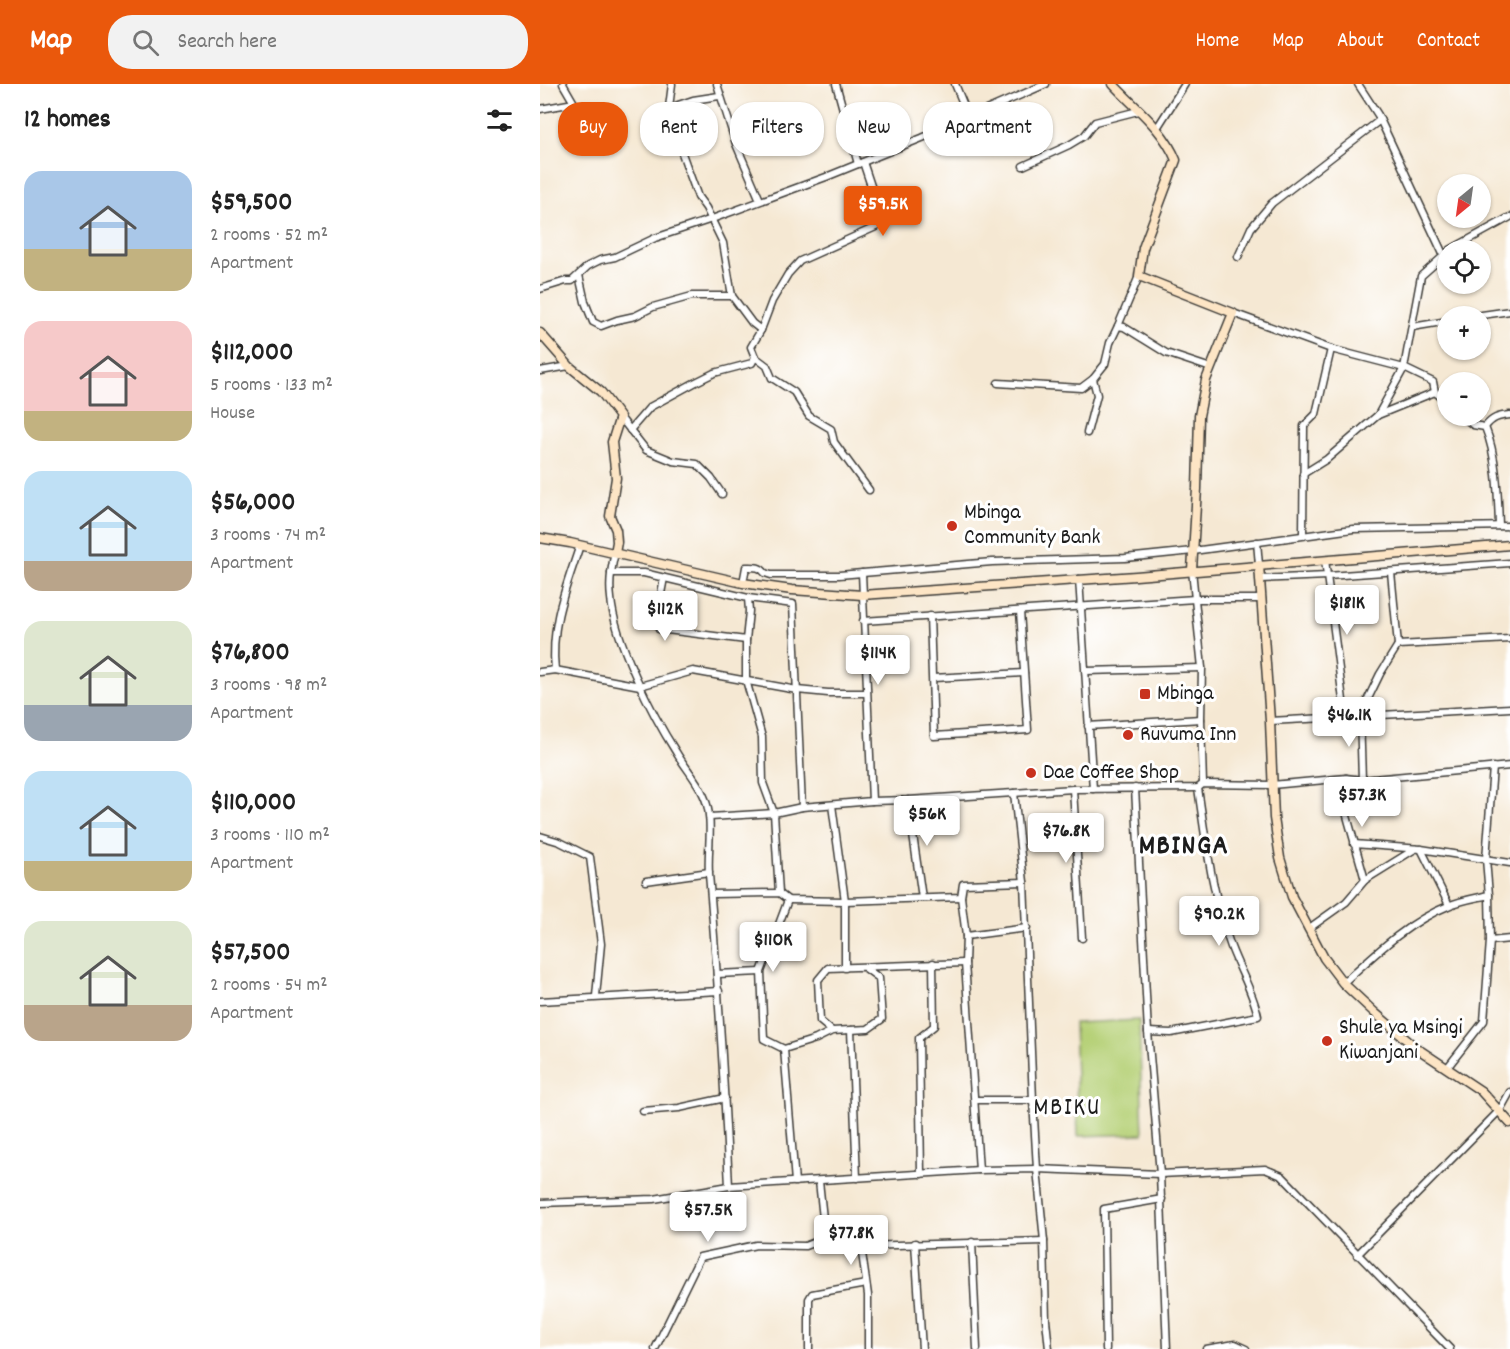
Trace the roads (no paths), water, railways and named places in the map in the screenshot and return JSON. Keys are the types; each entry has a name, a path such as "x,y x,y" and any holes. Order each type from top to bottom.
{"street":[{"path":"540,109 574,103 563,84"},
{"path":"670,102 672,84"},
{"path":"717,84 736,144 760,200"},
{"path":"836,84 861,163 882,219 878,226 800,261 788,274 772,301 761,330 751,347 755,357 767,366 772,378 794,392 809,416 831,429 834,442 869,490"},
{"path":"955,84 962,102"},
{"path":"1005,102 1046,84"},
{"path":"998,384 1081,388 1093,379 1105,364 1110,343 1139,276 1143,248 1176,159 1169,143 1157,128 1113,84"},
{"path":"1157,128 1185,84"},
{"path":"1358,84 1380,120 1441,240"},
{"path":"687,102 719,96"},
{"path":"1023,166 1084,136 1095,122 1138,111"},
{"path":"1238,257 1251,228 1272,203 1380,120"},
{"path":"540,290 572,281 588,266 600,260 615,257 654,238 712,219 923,137"},
{"path":"683,156 698,197 723,243 732,296 752,323 761,330"},
{"path":"1469,240 1510,217"},
{"path":"1378,415 1404,368 1421,276 1437,261"},
{"path":"579,275 585,302 593,322 601,326 692,296 732,296"},
{"path":"1139,276 1331,349 1404,368 1432,382 1435,392 1378,415 1327,459 1303,474"},
{"path":"1491,313 1510,310"},
{"path":"1148,1032 1171,1032 1258,1016 1255,1002 1231,947 1212,884 1201,786 1202,668 1192,570 1199,416 1206,380 1233,313"},
{"path":"1412,327 1437,323"},
{"path":"1118,326 1124,327 1166,353 1211,368"},
{"path":"540,333 569,366 601,392 646,450 673,460 697,464 722,494"},
{"path":"1303,535 1304,426 1316,414 1331,349"},
{"path":"630,430 650,407 714,373 752,363 755,357"},
{"path":"540,371 569,366"},
{"path":"1087,433 1097,395 1093,379"},
{"path":"1485,427 1490,420 1510,415"},
{"path":"620,417 612,442 616,478 610,516 616,530 617,542 610,573 610,599 615,622 640,686 675,751 704,794 710,817 709,872 719,991 729,1186"},
{"path":"1479,426 1485,427"},
{"path":"1485,427 1490,439 1499,526"},
{"path":"743,583 746,567 757,567 771,575 862,573 992,562 1125,558 1353,529 1510,526"},
{"path":"540,538 580,545 743,583 792,590 862,595 1510,545"},
{"path":"1257,542 1270,721 1274,818 1280,858 1292,897 1324,958 1343,983 1415,1047 1481,1091 1510,1123"},
{"path":"555,670 553,647 559,609 580,545"},
{"path":"1325,560 1329,576 1345,716"},
{"path":"1260,579 1510,563"},
{"path":"1362,780 1360,715 1380,674 1398,645 1391,572"},
{"path":"610,573 644,573 748,598 794,604 802,807"},
{"path":"862,573 872,801"},
{"path":"664,578 660,599 659,629 746,640"},
{"path":"1079,579 1093,789"},
{"path":"748,598 746,680 762,737 763,783 774,813 778,893"},
{"path":"863,621 1195,599 1262,599"},
{"path":"930,616 934,736 1028,730 1020,610"},
{"path":"1398,645 1510,639"},
{"path":"1086,671 1202,668"},
{"path":"540,672 555,670 640,686 693,671 797,690 866,693"},
{"path":"933,678 1024,673"},
{"path":"1270,721 1510,708"},
{"path":"1088,726 1201,719"},
{"path":"710,817 774,813 802,807 872,801 1073,789 1272,785 1346,778 1362,780 1510,766"},
{"path":"1447,1068 1484,1021 1490,941 1486,859 1493,767"},
{"path":"1346,778 1347,816 1365,880"},
{"path":"1135,788 1148,1032 1162,1199 1167,1349 1172,1349"},
{"path":"1073,789 1082,938"},
{"path":"1014,793 1027,928 1033,1100 1044,1241 1049,1349"},
{"path":"908,800 922,898"},
{"path":"832,805 845,901 845,968"},
{"path":"540,836 560,842 590,857 601,944 596,996"},
{"path":"1354,844 1418,848 1510,862"},
{"path":"1308,929 1346,902 1365,880 1418,848"},
{"path":"1418,848 1449,906"},
{"path":"646,880 709,872"},
{"path":"979,1170 965,963 966,936 961,897 963,884 1024,882"},
{"path":"712,894 778,893 788,900 845,901 961,897"},
{"path":"1343,983 1413,924 1449,906 1489,895"},
{"path":"788,900 761,972 764,1039 784,1049 816,1039 832,1031 868,1029 882,1019 879,978 864,967"},
{"path":"966,936 1027,928"},
{"path":"1490,941 1510,939"},
{"path":"921,1174 919,1038 934,1026 933,963"},
{"path":"832,1031 820,1021 818,980 828,968 965,963"},
{"path":"717,974 761,972"},
{"path":"540,1001 596,996 719,991"},
{"path":"851,1030 856,1178"},
{"path":"784,1049 795,1182"},
{"path":"1357,1255 1500,1110 1510,1092"},
{"path":"643,1111 679,1108 725,1098"},
{"path":"975,1100 1033,1100"},
{"path":"540,1203 654,1199 729,1186 979,1170 1037,1169 1160,1174 1265,1169 1282,1176 1450,1349"},
{"path":"819,1181 824,1228 840,1241 861,1246 1044,1241"},
{"path":"1106,1349 1104,1209 1162,1199"},
{"path":"655,1349 700,1257 756,1245 805,1246 833,1235"},
{"path":"972,1242 977,1349"},
{"path":"915,1243 922,1349"},
{"path":"861,1246 866,1284 868,1349"},
{"path":"809,1349 808,1299 812,1294 866,1284"},
{"path":"1206,1349 1235,1344 1246,1349"}],"place":[{"name":"Mbinga Community Bank","path":"952,526"},
{"name":"Mbinga","path":"1145,694"},
{"name":"Ruvuma Inn","path":"1128,735"},
{"name":"Dae Coffee Shop","path":"1031,773"},
{"name":"Shule ya Msingi Kiwanjani","path":"1327,1041"}],"district":[{"name":"MBINGA","path":"1184,848"},
{"name":"MBIKU","path":"1067,1108"}]}
